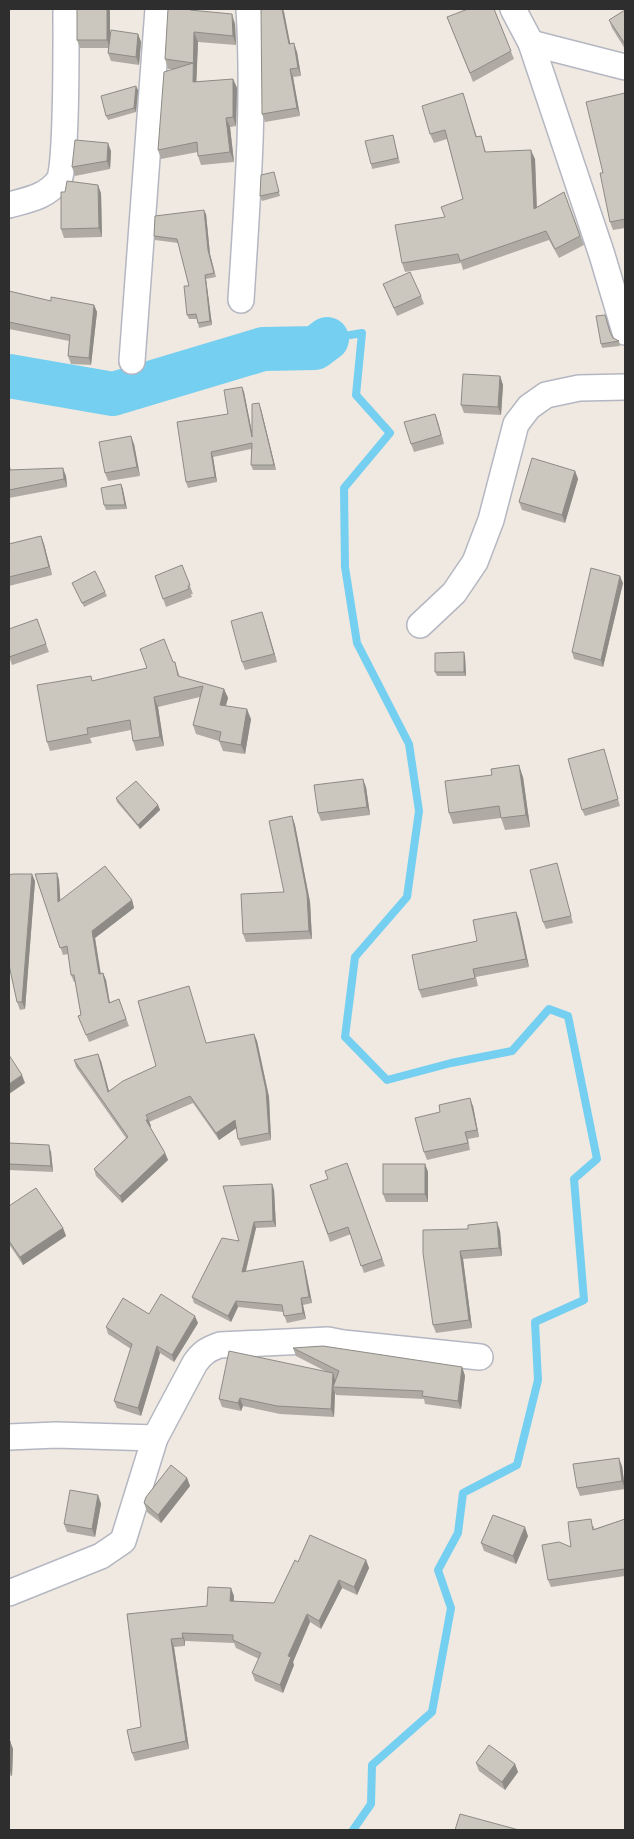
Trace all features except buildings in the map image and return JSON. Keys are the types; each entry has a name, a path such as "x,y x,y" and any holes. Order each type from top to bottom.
{"street":[{"path":"9,205 45,194 60,179 64,154 66,9"},
{"path":"132,362 158,9"},
{"path":"240,300 250,156 251,45 249,9"},
{"path":"512,9 531,43 602,255 625,332"},
{"path":"531,43 625,67"},
{"path":"420,625 454,592 475,562 491,520 516,424 530,407 546,396 579,388 625,387"},
{"path":"9,1593 101,1556 123,1541 155,1438 200,1354 209,1348 220,1345 328,1340 480,1357"},
{"path":"9,1437 56,1435 155,1438"}],"waterway":[{"path":"327,339 362,333 356,395 390,433 344,488 345,567 357,643 409,744 419,811 407,897 355,957 345,1037 387,1080 451,1063 512,1051 549,1009 568,1016 597,1159 574,1179 584,1300 535,1322 538,1380 517,1465 463,1493 458,1533 438,1570 451,1608 432,1712 372,1765 371,1804 353,1830"},
{"path":"9,376 113,394 263,349 315,348 327,339"}]}
